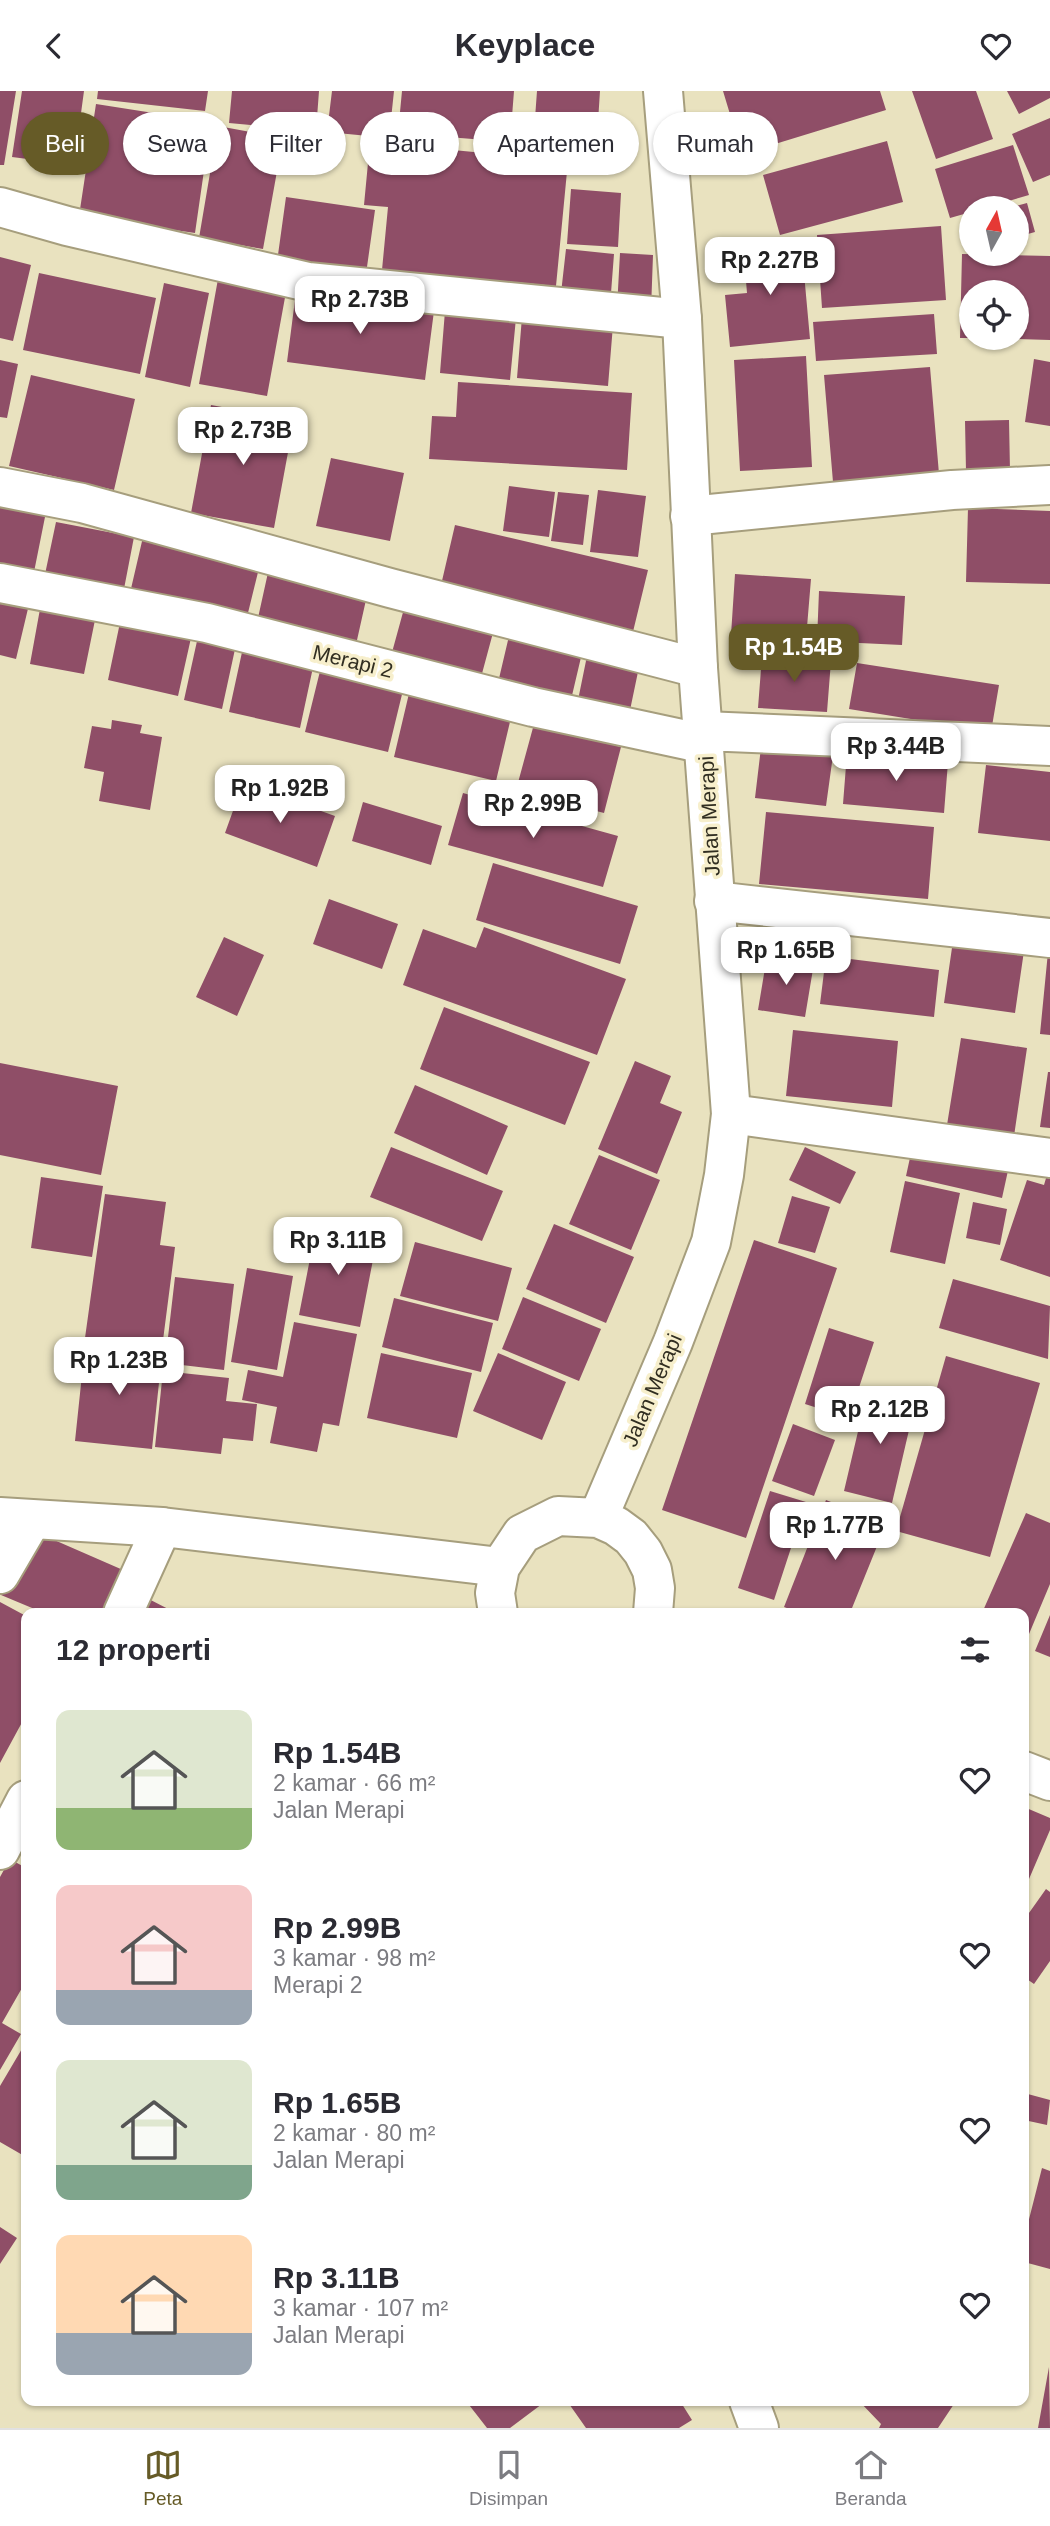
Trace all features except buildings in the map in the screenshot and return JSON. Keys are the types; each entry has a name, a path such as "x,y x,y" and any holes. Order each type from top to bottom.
{"street":[{"name":"Jalan Merapi","path":"598,1518 673,1342 711,1242 724,1175 731,1114 698,668 682,319 663,91"},
{"path":"0,207 67,226 307,282 682,319"},
{"path":"690,516 952,491 1050,485"},
{"path":"0,487 82,503 698,668"},
{"name":"Merapi 2","path":"0,583 207,623 533,707 704,737 1050,746"},
{"path":"714,901 1050,938"},
{"path":"731,1114 1050,1158"},
{"path":"497,1608 495,1593 500,1567 522,1534 558,1516 598,1518 631,1537 652,1570 655,1588 653,1608"},
{"path":"0,1574 15,1519 162,1527 500,1567"},
{"path":"125,1608 162,1527"},
{"path":"1029,1773 1050,1781"},
{"path":"0,1850 21,1810"},
{"path":"751,2406 759,2428"}]}
